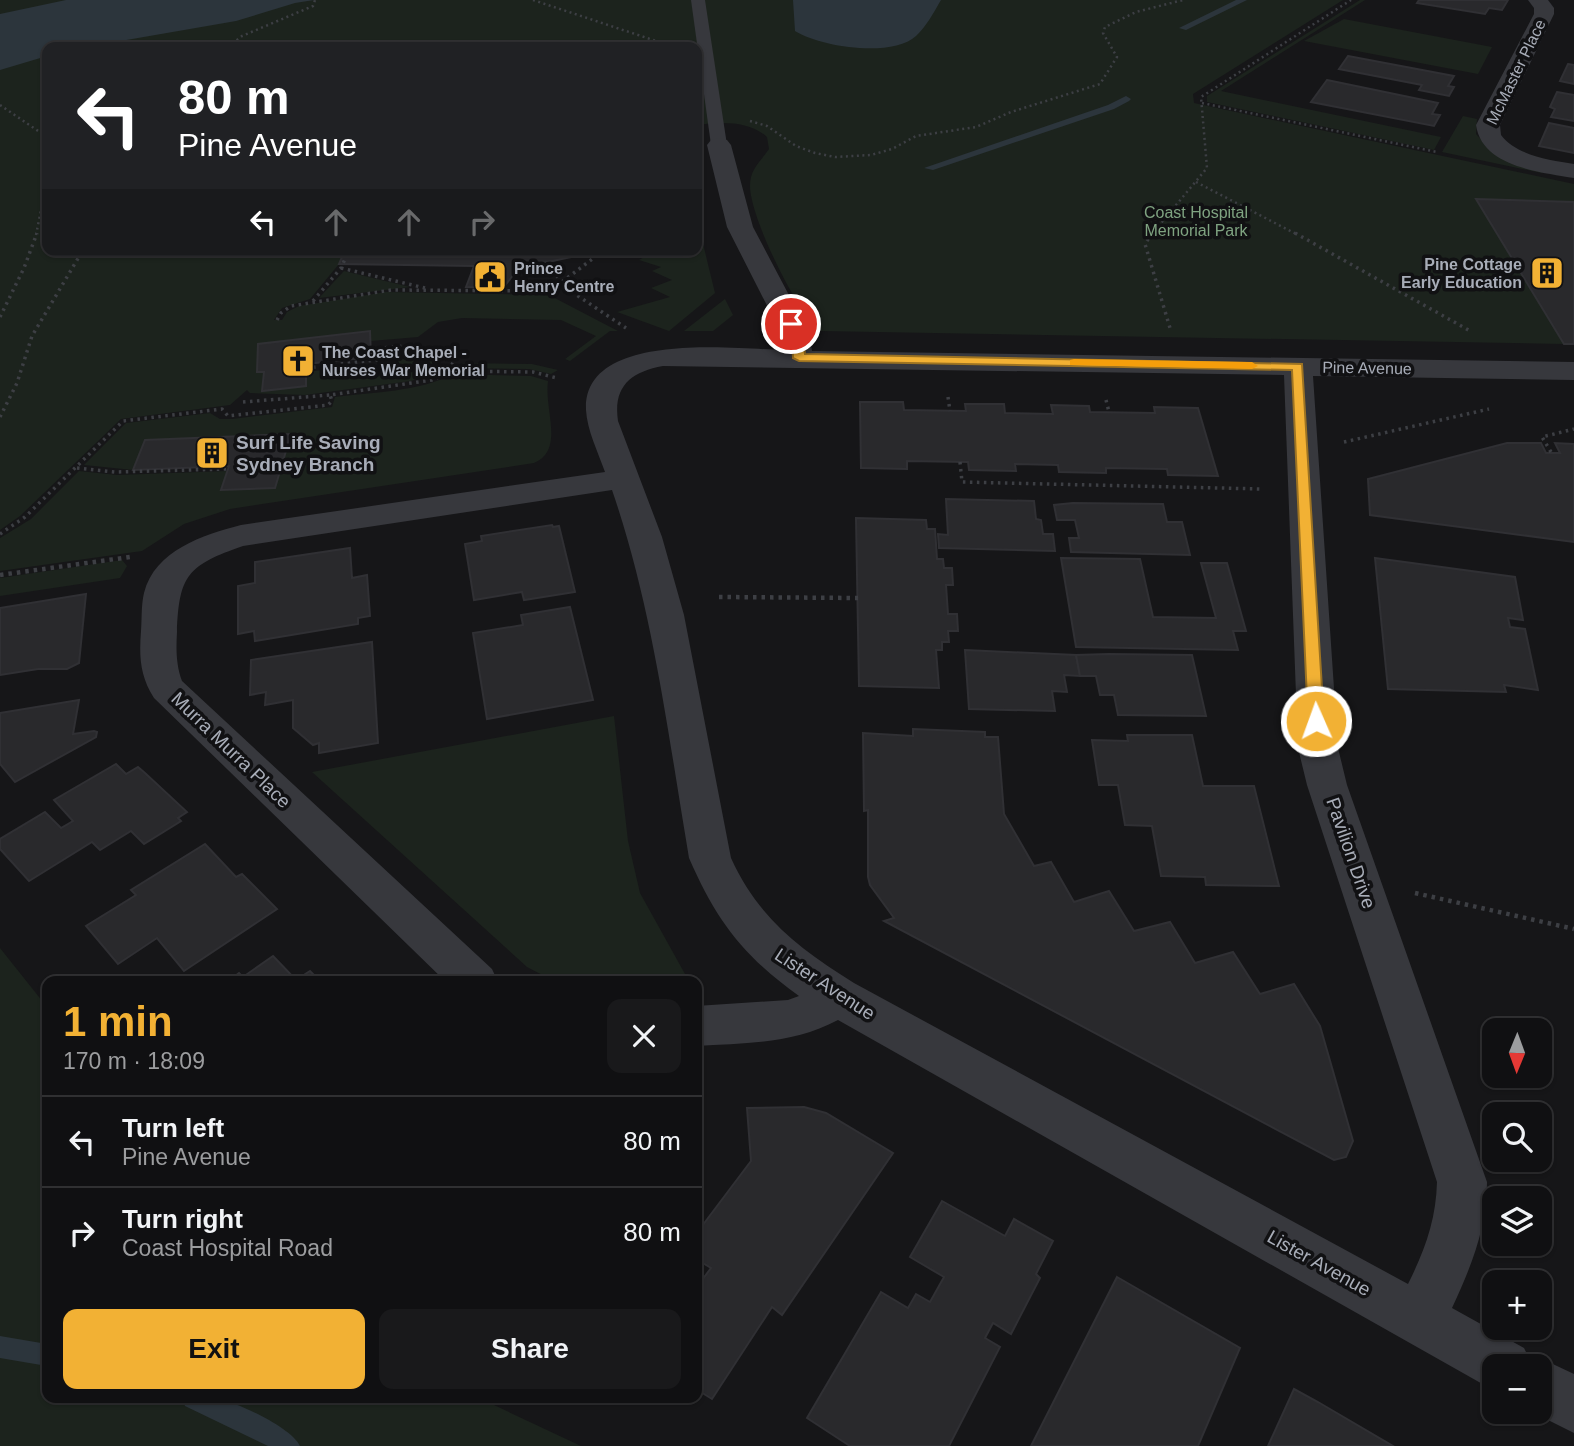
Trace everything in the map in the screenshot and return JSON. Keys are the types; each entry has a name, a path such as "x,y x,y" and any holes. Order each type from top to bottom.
{"street":[{"name":"McMaster Place","path":"1538,0 1544,8 1544,14 1488,125 1487,132 1496,145 1511,155 1574,171"},
{"path":"719,145 740,227 795,332 799,358"},
{"name":"Pine Avenue","path":"618,374 630,367 659,358 1574,371"},
{"name":"Pavilion Drive","path":"1298,366 1318,748 1327,785 1462,1182 1463,1205 1455,1238 1445,1266 1419,1318"},
{"name":"Lister Avenue","path":"618,374 605,386 600,402 603,421 621,480 645,537 666,615 703,831 728,900 758,938 792,967 838,997 1482,1354"},
{"name":"Murra Murra Place","path":"470,976 167,689 159,675 157,660 163,589 190,558 212,546 241,536 621,480"},
{"path":"702,1026 788,1020 803,1016 838,997"},
{"path":"1552,1393 1574,1405"}],"lane":[{"path":"698,0 719,145"}],"path":[{"path":"533,0 659,42"},
{"path":"744,119 767,126 800,148 835,157 871,155 892,149 916,136 976,127 1011,112 1100,84 1117,57 1103,33 1105,27 1136,12 1182,0"},
{"path":"1174,339 1145,244 1208,164 1202,94 1351,0"},
{"path":"234,42 315,2"},
{"path":"1201,103 1437,152"},
{"path":"0,105 42,134"},
{"path":"1196,182 1304,238 1483,338"},
{"path":"0,317 26,267 42,212"},
{"path":"0,416 17,383 32,336 79,256"},
{"path":"312,302 341,268 346,256"},
{"path":"278,320 285,309 367,292 539,292 553,289 596,256"},
{"path":"545,262 561,283 611,319"},
{"path":"341,268 433,290"},
{"path":"371,349 416,345"},
{"path":"306,368 385,359 388,356 387,348"},
{"path":"243,402 330,395 401,385 438,377 448,371 453,363"},
{"path":"448,371 533,372 557,378"},
{"path":"948,393 950,411"},
{"path":"0,534 25,517 124,421 222,409 225,415 233,416 328,405 332,401 330,395"},
{"path":"1105,395 1109,412"},
{"path":"270,405 271,412"},
{"path":"1333,444 1494,408"},
{"path":"1551,452 1542,437 1574,429"},
{"path":"960,462 962,482 1270,489"},
{"path":"76,468 115,472 228,469"},
{"path":"0,575 136,556"},
{"path":"719,597 858,598"},
{"path":"1404,891 1574,929"}],"green space":[{"name":"Coast Hospital Memorial Park","path":"0,0 1343,0 1193,94 1194,103 1574,184 1574,202 1477,200 1564,344 821,331 800,306 776,264 752,200 750,180 756,166 769,149 767,137 743,125 702,125 702,42 42,42 42,256 342,256 310,299 282,308 274,320 282,320 287,312 299,306 386,292 549,295 618,331 610,331 570,361 565,359 596,336 561,320 462,318 438,322 418,337 371,341 370,331 259,344 257,372 264,372 262,390 305,386 306,372 354,366 355,379 390,375 390,361 414,358 414,353 431,358 445,369 411,381 305,395 250,393 247,390 230,405 121,419 20,516 0,530"},
{"path":"1360,0 1365,0 1221,91 1441,137 1434,150 1207,102 1207,96"},
{"path":"1344,19 1492,47 1478,74 1304,41"},
{"path":"1463,116 1477,119 1476,134 1490,149 1544,169 1542,173 1442,152"},
{"path":"702,240 715,293 669,331 617,312 670,297 651,288 672,280 652,271 661,267 639,260 646,256 702,256"},
{"path":"344,271 410,287 319,298"},
{"path":"725,299 733,315 713,331 684,331"},
{"path":"463,363 532,364 558,370 551,374 529,369 455,368"},
{"path":"451,374 531,376 548,381 551,439 549,449 543,457 534,463 230,509 184,524 142,551 0,571 0,538 31,519 79,471 117,475 227,471 221,490 275,488 291,435 145,440 133,470 84,465 126,423 210,413 220,419 232,419 332,407 335,397 411,388"},
{"path":"122,560 127,566 120,578 0,596 0,578"},
{"path":"614,716 628,841 640,893 685,974 544,976 527,967 312,772"},
{"path":"0,948 42,1001 42,1403 490,1403 581,1446 0,1446"}],"shaded area":[{"path":"66,0 314,0 236,21 115,42 42,42 42,57 0,70 0,14"},
{"path":"793,0 941,0 916,36 905,43 891,47 856,48 822,42 795,31"}],"building":[{"path":"1419,0 1508,0 1502,10 1489,8 1485,14 1417,3"},
{"path":"1348,56 1454,76 1448,86 1454,87 1449,96 1419,90 1422,85 1339,69"},
{"path":"1568,64 1574,65 1574,84 1560,81"},
{"path":"1327,80 1438,103 1432,114 1440,115 1434,126 1311,102"},
{"path":"1557,92 1574,95 1574,121 1551,117 1555,109 1550,107"},
{"path":"1549,123 1574,128 1574,153 1539,146"},
{"name":"Pine Cottage Early Education","path":"1476,199 1574,202 1574,344 1564,344"},
{"name":"Prince Henry Centre","path":"342,256 576,256 519,268 503,288 466,287 474,266 339,264"},
{"name":"The Coast Chapel - Nurses War Memorial","path":"370,331 371,357 306,364 306,386 262,391 264,372 257,372 258,344"},
{"path":"860,402 903,402 904,410 966,411 965,404 1004,404 1005,413 1053,414 1051,405 1089,406 1090,412 1155,413 1154,407 1198,408 1218,476 1168,475 1167,469 1106,468 1106,473 1059,472 1058,465 1015,464 1016,471 969,470 968,462 907,461 907,469 861,468"},
{"name":"Surf Life Saving Sydney Branch","path":"291,434 275,488 221,490 229,466 133,470 145,440"},
{"path":"1507,443 1541,443 1546,453 1560,453 1555,443 1574,444 1574,542 1370,515 1368,479"},
{"path":"946,499 1034,501 1036,519 1041,520 1043,534 1053,534 1055,551 939,548 938,534 948,535"},
{"path":"1163,504 1167,522 1182,522 1190,555 1071,552 1069,538 1079,538 1075,520 1057,520 1054,505"},
{"path":"856,518 926,520 927,529 935,529 937,559 943,559 944,568 952,568 953,585 946,585 948,614 957,614 958,631 948,631 949,642 942,642 942,650 936,650 939,688 859,686"},
{"path":"559,526 575,592 524,600 522,592 474,600 465,544 482,541 481,536"},
{"path":"350,548 352,578 367,575 370,616 358,618 358,624 255,641 254,631 238,634 238,586 255,583 255,562"},
{"path":"1061,558 1140,559 1153,617 1216,618 1201,563 1227,563 1246,631 1233,631 1238,650 1076,647"},
{"path":"1375,558 1515,577 1523,620 1508,618 1510,627 1525,629 1538,690 1504,685 1506,692 1388,689"},
{"path":"86,594 79,663 67,669 38,669 0,675 0,608"},
{"path":"570,607 593,700 487,719 473,633 523,625 521,615"},
{"path":"372,642 378,743 319,753 319,743 313,745 293,728 293,700 265,705 266,692 250,695 251,660"},
{"path":"965,650 1076,655 1080,676 1064,675 1067,692 1052,691 1055,711 969,709"},
{"path":"1076,655 1192,655 1206,716 1118,715 1114,695 1100,695 1096,676 1080,676"},
{"path":"79,700 73,734 94,731 97,732 96,737 15,782 0,764 0,713"},
{"path":"913,729 985,732 985,737 998,737 1004,814 1034,866 1051,862 1074,902 1109,891 1134,931 1170,922 1195,963 1233,952 1260,994 1294,984 1320,1026 1353,1141 1346,1157 1334,1160 884,921 894,918 870,885 868,877 868,810 864,811 863,733 913,736"},
{"path":"1127,735 1192,735 1203,786 1254,786 1279,886 1206,885 1205,877 1161,876 1152,826 1125,825 1118,785 1099,785 1092,740 1128,741"},
{"path":"116,764 126,774 138,767 145,773 187,812 178,818 181,821 144,844 131,831 100,850 92,842 29,881 0,849 0,839 45,812 61,828 73,821 54,800"},
{"path":"205,844 236,877 242,874 277,909 184,971 157,938 118,964 86,926 136,895 131,890"},
{"path":"273,956 292,976 244,976"},
{"path":"310,971 315,976 302,976"},
{"path":"804,1107 826,1113 893,1153 782,1315 772,1307 712,1399 702,1393 702,1280 711,1268 702,1263 702,1226 751,1161 747,1108"},
{"path":"942,1201 1005,1236 1014,1219 1053,1241 1036,1274 1040,1278 1011,1334 993,1323 985,1338 1000,1347 949,1446 850,1446 807,1418 881,1292 908,1308 916,1294 930,1302 944,1277 910,1257"},
{"path":"1117,1277 1240,1348 1198,1446 1031,1446"},
{"path":"1294,1389 1318,1402 1393,1446 1268,1446"}],"waterway":[{"path":"1183,28 1243,0"},
{"path":"929,168 1111,107 1126,99"},
{"path":"0,1347 42,1354"},
{"path":"204,1403 269,1433 288,1446"}],"slow traffic":[{"path":"1074,363 1252,366"}],"place":[{"name":"Pine Cottage Early Education","path":"1547,273"},
{"name":"Prince Henry Centre","path":"490,277"},
{"name":"The Coast Chapel - Nurses War Memorial","path":"298,361"},
{"name":"Surf Life Saving Sydney Branch","path":"212,453"}],"route":[{"path":"791,324 798,340 799,358 1298,366 1316,721"}]}
